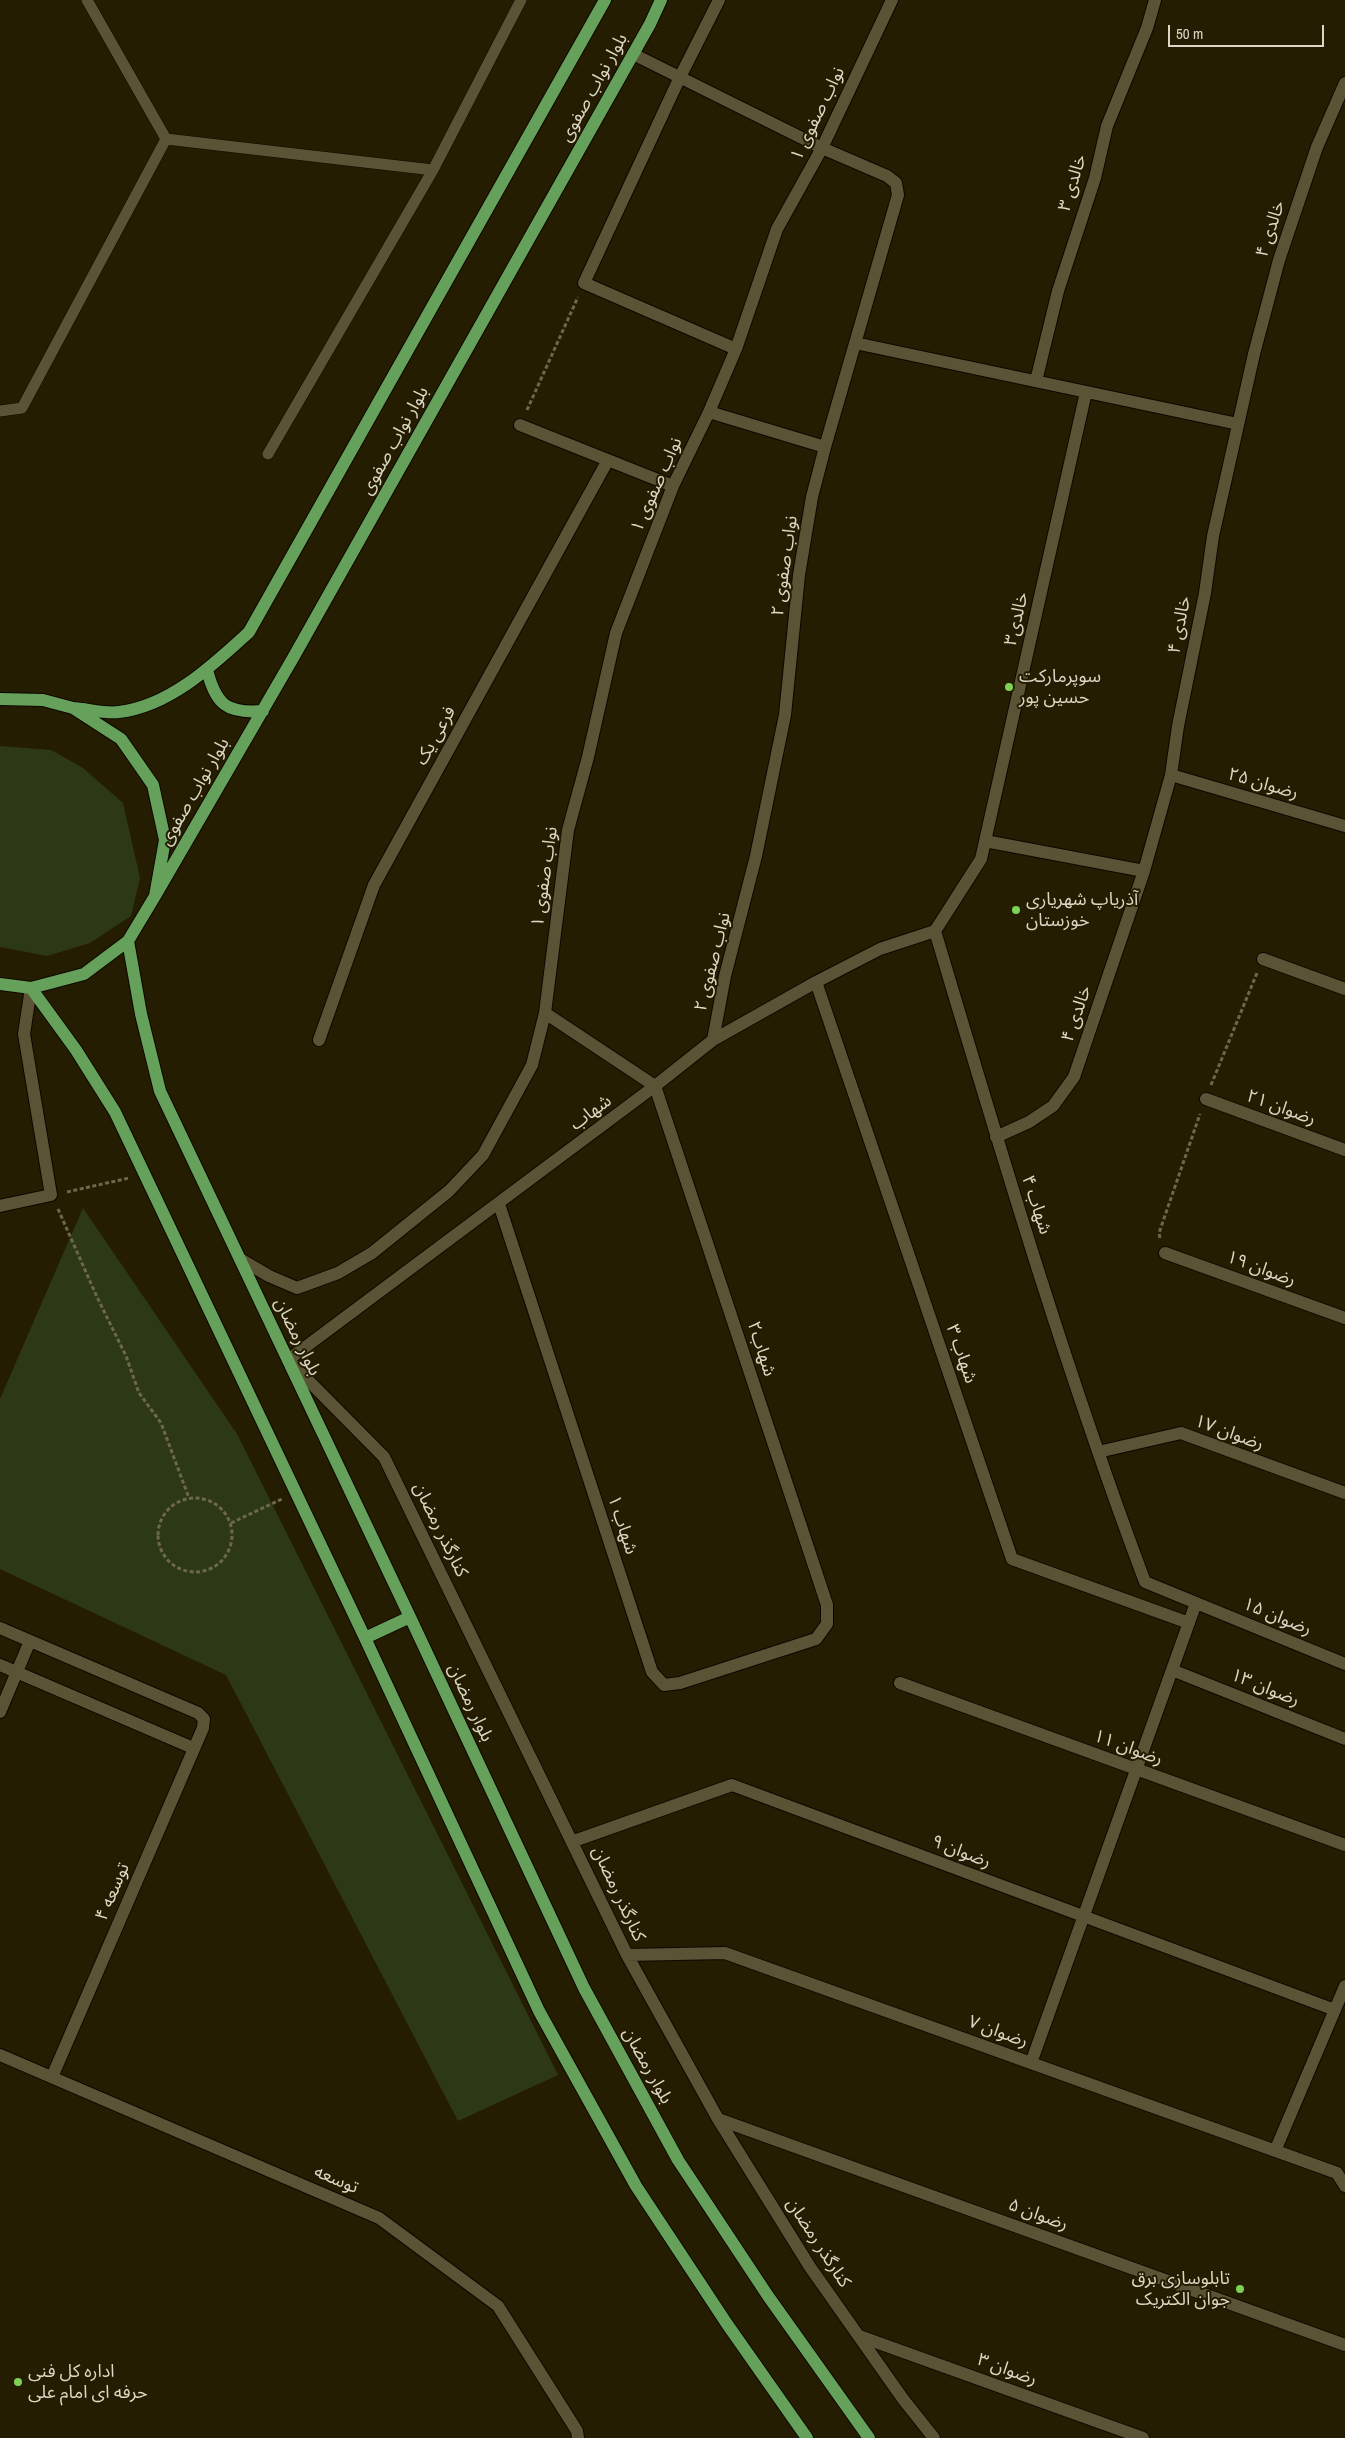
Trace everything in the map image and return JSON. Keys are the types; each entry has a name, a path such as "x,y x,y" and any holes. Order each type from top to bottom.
{"main road":[{"name":"بلوار نواب صفوی","path":"73,708 119,712 158,701 207,670 249,632 605,0"},
{"name":"بلوار نواب صفوی","path":"128,941 263,711 633,54 661,0"},
{"path":"207,670 212,688 219,702 240,712 263,711"},
{"path":"0,700 43,700 73,708 121,739 153,785 165,840 155,896"},
{"path":"0,984 31,988 84,974 128,941"},
{"name":"بلوار رمضان","path":"128,941 140,1014 160,1091 584,1988 678,2160 768,2296 869,2438"},
{"path":"31,988 76,1050 115,1112 365,1638 539,2011 631,2178 727,2324 807,2438"},
{"path":"365,1638 410,1617"}],"street":[{"path":"719,0 680,77 584,283 736,349"},
{"name":"نواب صفوی ۱","path":"240,1259 269,1276 297,1288 338,1273 372,1254 450,1191 483,1155 532,1065 545,1013 568,830 588,757 600,696 616,633 673,486 710,412 736,349 777,229 822,148 892,0"},
{"name":"خالدی ۳","path":"1036,381 1058,291 1095,178 1107,126 1147,28 1155,0"},
{"name":"نواب صفوی ۲","path":"633,54 822,148 887,176 896,183 898,194 812,497 799,575 785,715 756,856 725,976 713,1040"},
{"name":"خالدی ۴","path":"996,1138 1029,1122 1053,1106 1074,1077 1144,871 1171,775 1178,726 1205,593 1213,536 1238,424 1279,260 1317,147 1345,83"},
{"path":"855,342 1238,424"},
{"name":"خالدی۳","path":"935,931 982,859 1086,392"},
{"path":"710,412 825,447"},
{"path":"520,425 673,486"},
{"name":"فرعی یک","path":"319,1040 374,885 608,460"},
{"name":"رضوان ۲۵","path":"1171,775 1345,826"},
{"path":"986,841 1144,871"},
{"name":"شهاب","path":"288,1360 499,1204 713,1040 816,982 880,949 935,931"},
{"name":"شهاب ۴","path":"935,931 996,1138 1110,1488"},
{"path":"1262,959 1345,988"},
{"name":"شهاب ۳","path":"816,982 1012,1559 1189,1623"},
{"path":"0,1206 52,1195 24,1034 31,988"},
{"path":"545,1013 655,1086"},
{"name":"شهاب۲","path":"655,1086 827,1605 827,1624"},
{"name":"رضوان ۲۱","path":"1206,1099 1345,1150"},
{"name":"شهاب ۱","path":"499,1204 652,1672 664,1685 680,1684 816,1638 827,1624"},
{"name":"رضوان ۱۹","path":"1165,1253 1345,1318"},
{"name":"کنارگذر رمضان","path":"288,1360 384,1457 574,1841 627,1955 718,2119 810,2267 934,2438"},
{"name":"رضوان ۱۷","path":"1098,1452 1181,1433 1345,1494"},
{"name":"رضوان ۱۵","path":"1110,1488 1145,1582 1345,1664"},
{"path":"1031,2063 1196,1604"},
{"path":"0,1628 30,1641 0,1712"},
{"name":"توسعه ۴","path":"30,1641 198,1713 204,1720 203,1728 52,2077"},
{"path":"0,1665 193,1748"},
{"name":"رضوان ۱۳","path":"1172,1670 1345,1739"},
{"name":"رضوان ۱۱","path":"900,1683 1345,1846"},
{"name":"رضوان ۹","path":"574,1841 732,1785 1335,2010"},
{"name":"رضوان ۷","path":"627,1955 725,1953 1337,2173 1345,2186"},
{"path":"1275,2151 1345,1986"},
{"name":"توسعه","path":"0,2055 380,2218 498,2306 577,2431 578,2438"},
{"name":"رضوان ۵","path":"718,2119 1345,2345"},
{"name":"رضوان ۳","path":"859,2336 1143,2438"}],"lane":[{"path":"87,0 166,139"},
{"path":"268,454 433,170 521,0"},
{"path":"166,139 433,170"},
{"path":"0,411 22,408 166,139"}],"path":[{"path":"520,425 584,283"},
{"path":"1165,1253 1158,1233 1206,1099 1262,959"},
{"path":"145,1175 52,1195 126,1356 139,1393 161,1423 189,1498"},
{"path":"231,1523 296,1492"},
{"path":"189,1498 202,1498 214,1503 225,1511 231,1523 233,1536 230,1549 224,1560 214,1568 202,1573 176,1568 166,1559 160,1548 158,1535 160,1522 166,1511 176,1502 189,1498"}],"green space":[{"path":"0,746 51,750 83,768 123,803 140,878 131,916 90,943 47,956 0,947"},
{"path":"83,1208 237,1434 558,2075 458,2121 226,1675 0,1569 0,1399"}],"place":[{"name":"سوپرمارکت حسین پور","path":"1009,687"},
{"name":"آذریاپ شهریاری خوزستان","path":"1016,910"},
{"name":"تابلوسازی برق جوان الکتریک","path":"1240,2289"},
{"name":"اداره کل فنی حرفه ای امام علی","path":"18,2382"}]}
